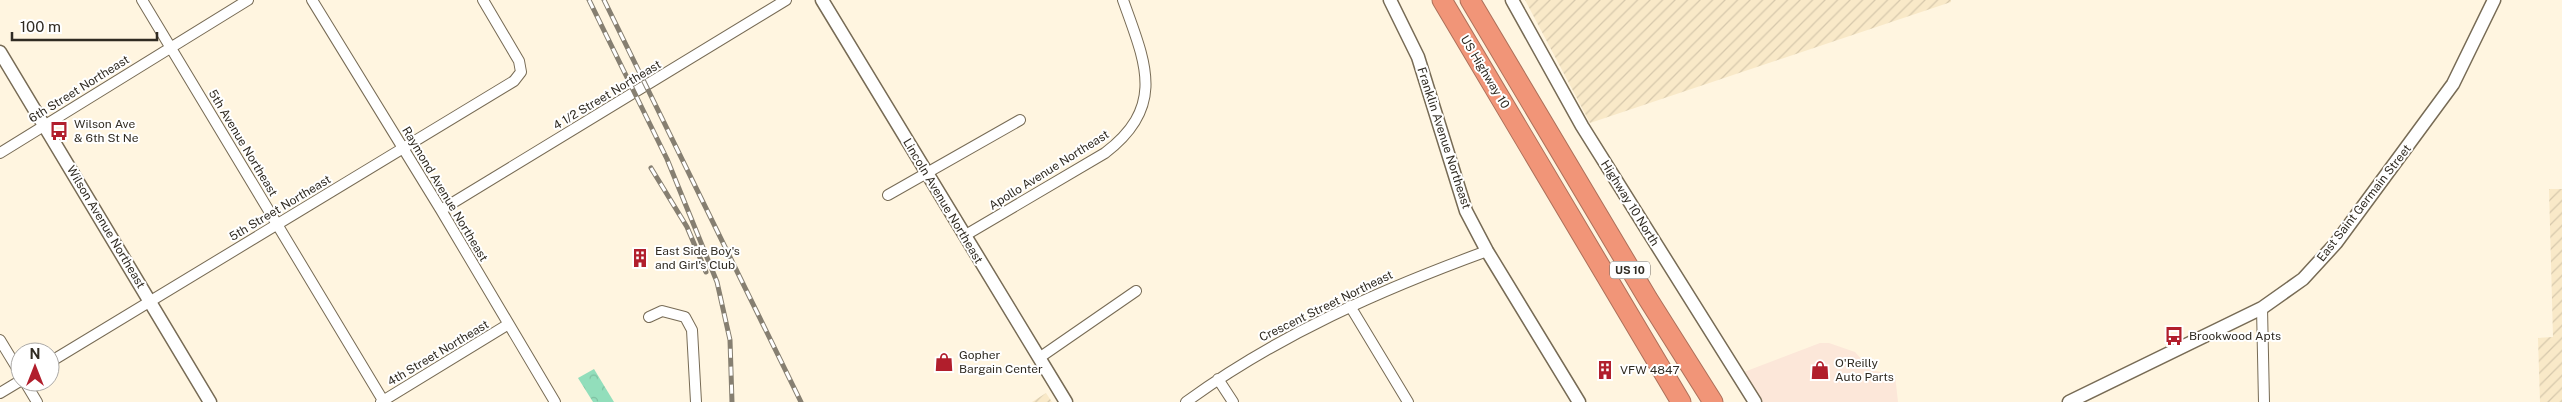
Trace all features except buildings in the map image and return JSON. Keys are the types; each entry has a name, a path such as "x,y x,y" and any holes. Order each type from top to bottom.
{"highway":[{"name":"US Highway 10","path":"1442,0 1681,402"},
{"name":"US 10","path":"1472,0 1638,282 1713,402"}],"street":[{"name":"5th Avenue Northeast","path":"142,0 383,402"},
{"name":"6th Street Northeast","path":"0,153 248,0"},
{"name":"Raymond Avenue Northeast","path":"312,0 441,210 555,402"},
{"name":"5th Street Northeast","path":"60,356 514,81 521,72 519,61 483,0"},
{"name":"4 1/2 Street Northeast","path":"441,210 786,0"},
{"name":"Lincoln Avenue Northeast","path":"822,0 1066,402"},
{"name":"Apollo Avenue Northeast","path":"964,236 1105,152 1121,140 1134,125 1144,96 1145,67 1123,0"},
{"name":"Franklin Avenue Northeast","path":"1390,0 1418,57 1459,190 1486,251 1579,402"},
{"name":"Highway 10 North","path":"1512,0 1582,126 1755,402"},
{"name":"East Saint Germain Street","path":"2069,402 2262,308 2303,279 2336,243 2453,84 2494,0"},
{"name":"Wilson Avenue Northeast","path":"0,52 210,402"},
{"path":"888,194 1020,120"},
{"name":"Crescent Street Northeast","path":"1186,402 1218,379 1283,339 1350,306 1419,276 1486,251"},
{"path":"1039,358 1136,291"},
{"path":"1350,306 1408,402"},
{"path":"2262,308 2264,402"},
{"path":"648,317 662,311 674,312 685,317 692,330 696,402"},
{"name":"4th Street Northeast","path":"383,402 508,325"},
{"path":"0,340 10,356"},
{"path":"1218,379 1233,402"}],"shaded area":[{"path":"1525,0 1951,0 1951,2 1590,123"},
{"path":"2549,189 2562,189 2562,402 2540,402 2538,338 2553,337"},
{"path":"1820,343 1829,343 1855,352 1871,370 1895,375 1898,402 1763,402 1744,372"},
{"path":"1046,393 1052,402 1032,402"}],"green space":[{"path":"594,369 614,402 593,402 578,378"}],"railway":[{"path":"589,0 667,159 717,282 730,340 732,402"},
{"path":"604,0 801,402"},
{"path":"651,168 687,227 706,272"}],"place":[{"name":"Wilson Ave & 6th St Ne","path":"59,131"},
{"name":"East Side Boy's and Girl's Club","path":"640,258"},
{"name":"Brookwood Apts","path":"2174,336"},
{"name":"Gopher Bargain Center","path":"944,362"},
{"name":"VFW 4847","path":"1605,370"},
{"name":"O'Reilly Auto Parts","path":"1820,370"}]}
